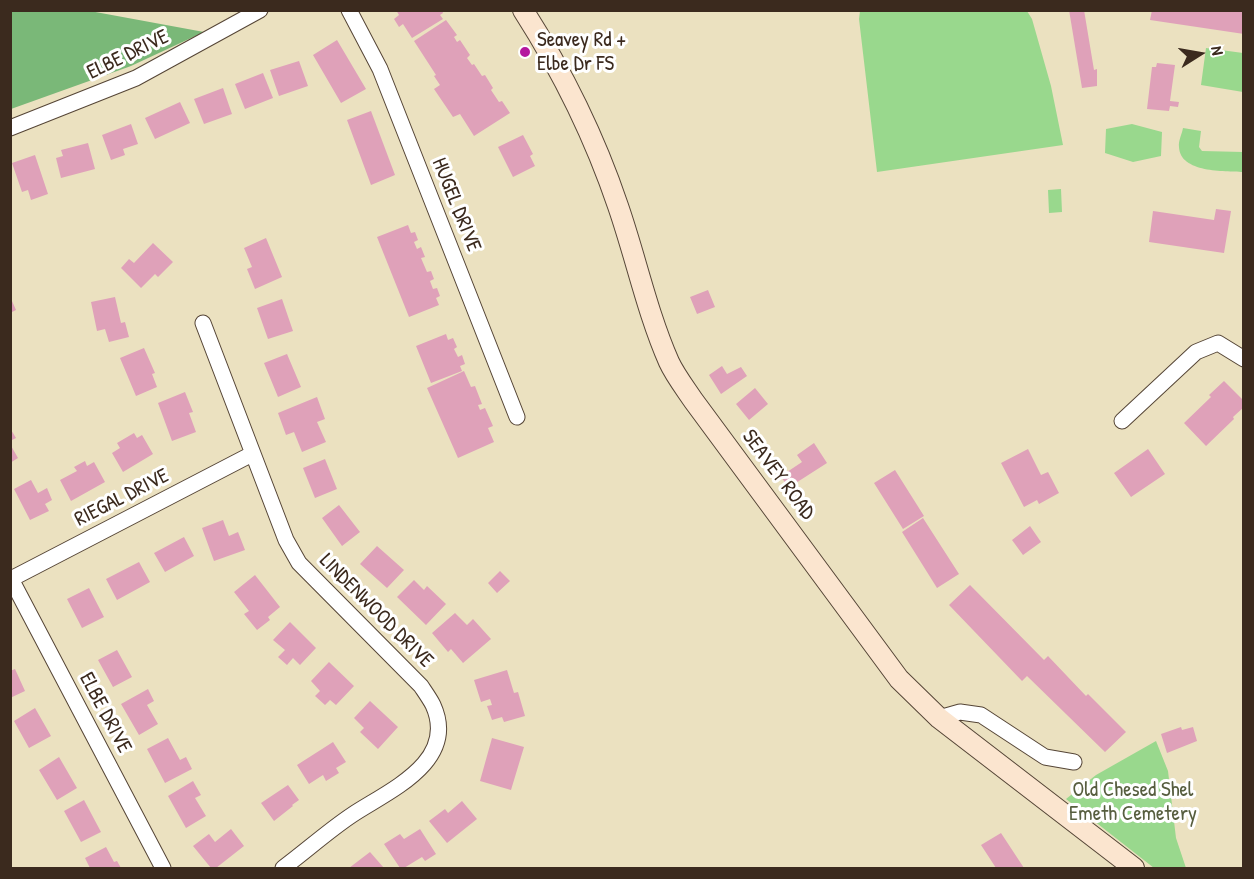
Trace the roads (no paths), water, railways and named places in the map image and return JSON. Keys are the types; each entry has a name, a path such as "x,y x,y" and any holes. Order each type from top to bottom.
{"street":[{"name":"ELBE DRIVE","path":"10,128 136,78 260,10"},
{"name":"HUGEL DRIVE","path":"349,10 380,69 517,417"},
{"name":"SEAVEY ROAD","path":"523,10 564,81 593,142 618,206 657,332 670,364 693,400 899,679 939,718 1134,868"},
{"name":"LINDENWOOD DRIVE","path":"203,323 286,540 299,564 421,686 434,706 438,725 431,757 421,769 350,816 283,868"},
{"path":"1122,421 1196,352 1218,342 1244,359"},
{"name":"RIEGAL DRIVE","path":"11,578 252,454"},
{"name":"ELBE DRIVE","path":"11,578 163,868"},
{"path":"939,718 960,712 981,715 1045,757 1074,762"}],"place":[{"name":"Seavey Rd + Elbe Dr FS","path":"525,52"}],"park label":[{"name":"Old Chesed Shel Emeth Cemetery","path":"1133,802"}]}
